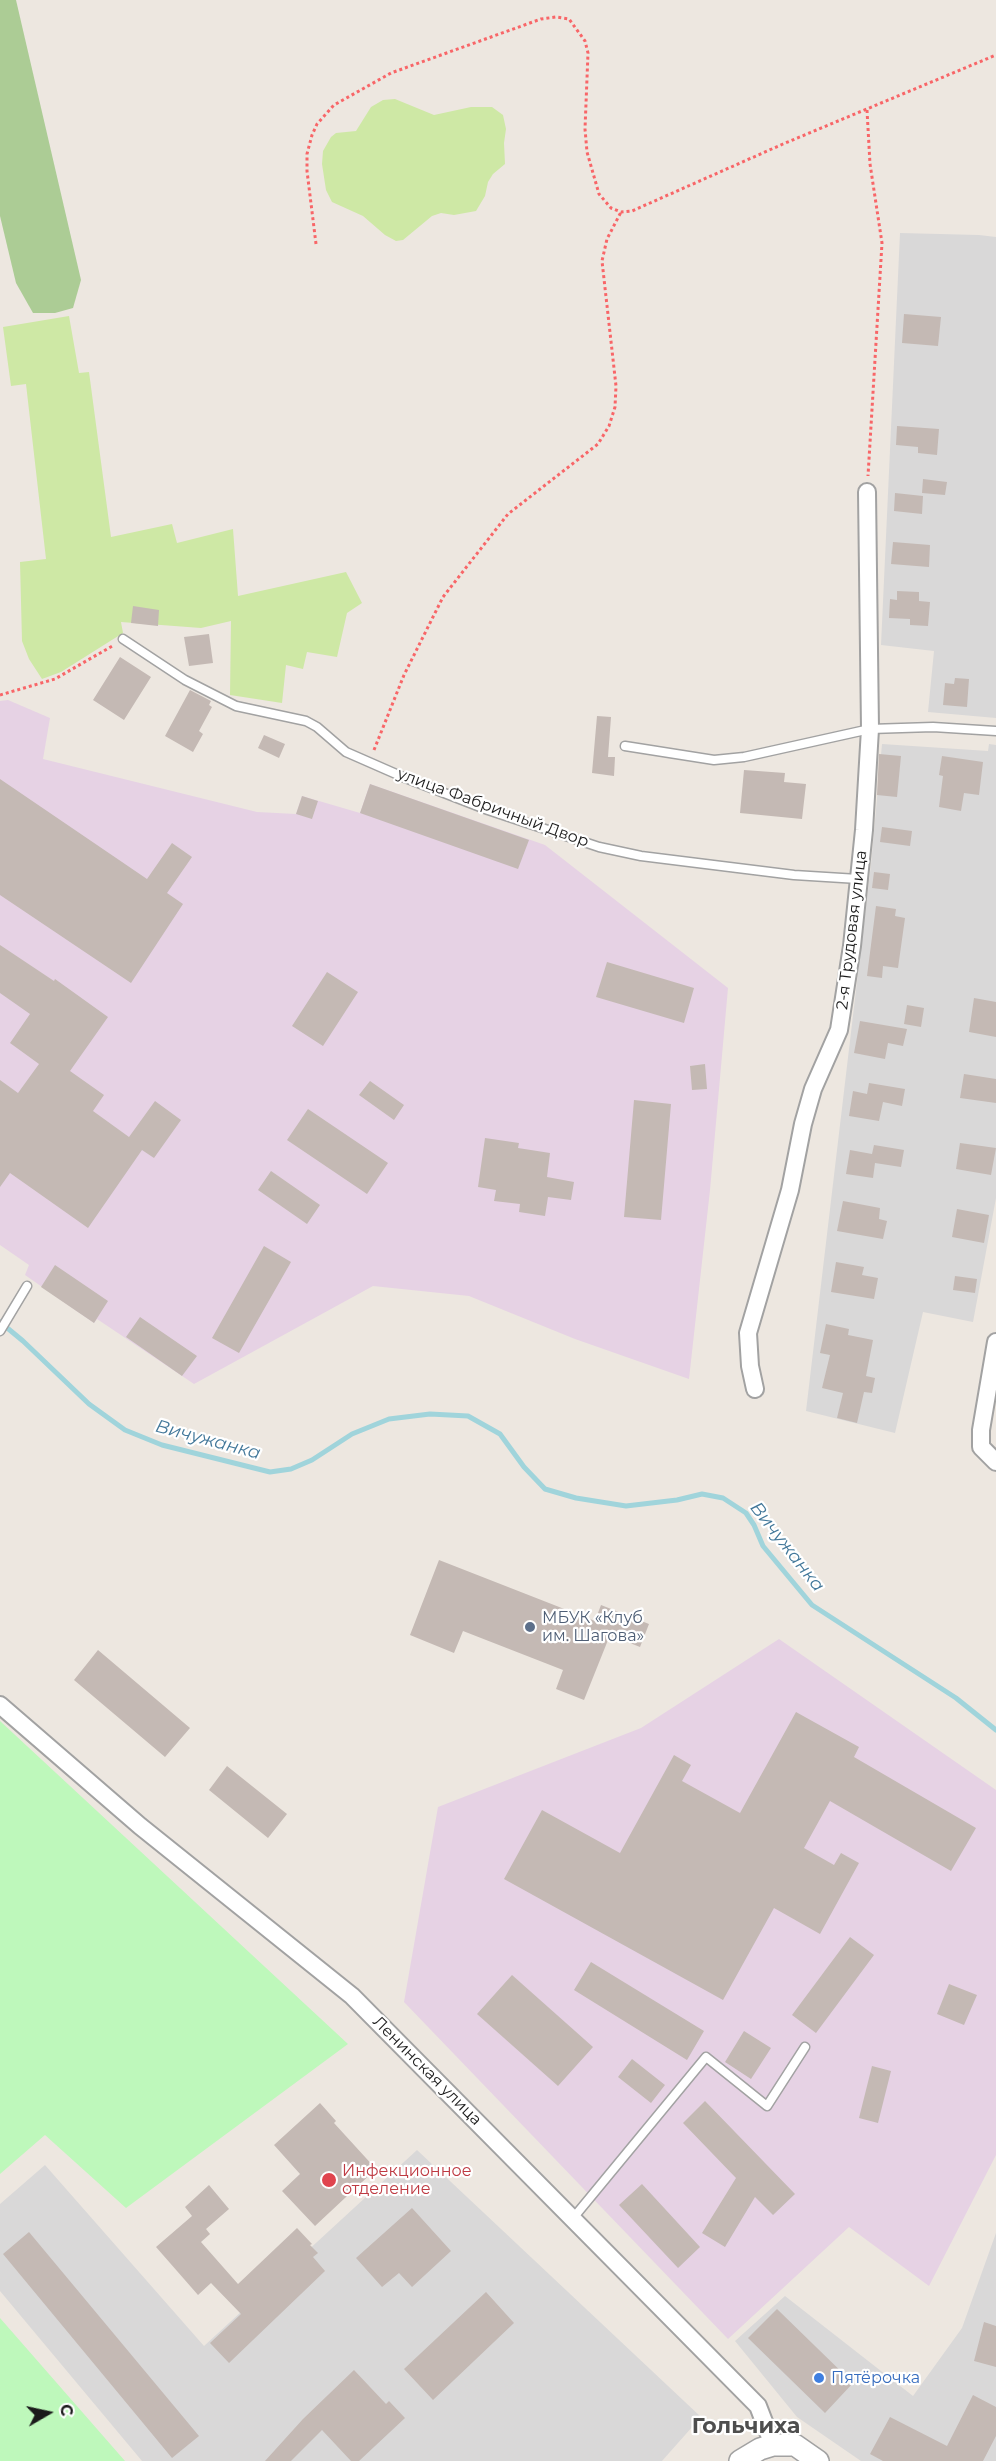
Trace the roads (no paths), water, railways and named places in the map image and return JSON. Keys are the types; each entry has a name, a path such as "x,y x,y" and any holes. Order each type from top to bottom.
{"street":[{"name":"2-я Трудовая улица","path":"755,1389 750,1366 748,1333 790,1190 803,1124 813,1089 839,1030 852,946 870,729 867,492"},
{"path":"996,1342 981,1430 981,1447 996,1462"},
{"name":"Ленинская улица","path":"0,1705 140,1826 352,1996 574,2217 758,2406 773,2445"},
{"path":"740,2461 760,2449 773,2445 795,2445 818,2461"}],"lane":[{"name":"улица Фабричный Двор","path":"123,639 185,680 236,706 306,721 317,727 346,752 488,810 599,847 641,856 794,875 858,879"},
{"path":"625,746 714,760 744,757 870,729 933,727 996,731"},
{"path":"0,1331 27,1286"},
{"path":"574,2217 706,2057 767,2106 805,2047"}],"waterway":[{"name":"Вичужанка","path":"0,1322 89,1404 125,1430 162,1445 270,1472 291,1469 312,1460 352,1434 389,1419 430,1414 468,1416 500,1434 524,1467 545,1489 576,1498 626,1506 677,1500 702,1494 723,1498 746,1513 763,1546 812,1605 956,1698 996,1730"}],"place":[{"name":"МБУК «Клуб им. Шагова»","path":"530,1627"},
{"name":"Инфекционное отделение","path":"329,2180"},
{"name":"Пятёрочка","path":"819,2378"}],"district":[{"name":"Гольчиха","path":"746,2427"}]}
